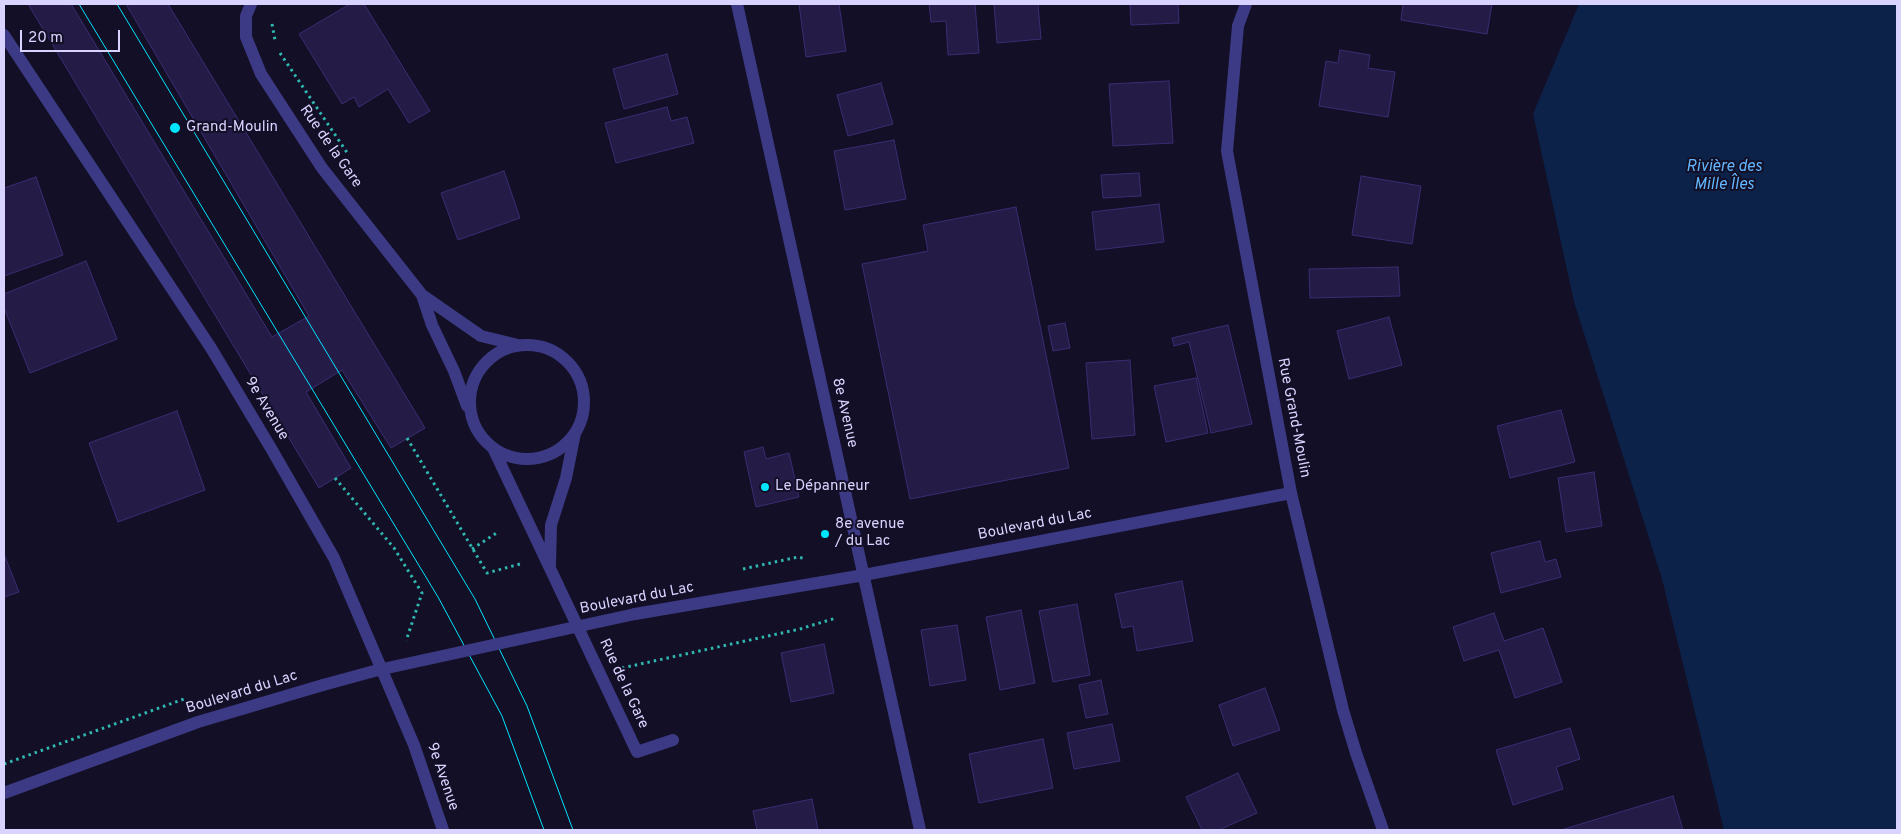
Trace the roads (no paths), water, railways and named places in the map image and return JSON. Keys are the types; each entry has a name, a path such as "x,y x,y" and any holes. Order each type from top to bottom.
{"street":[{"name":"Rue de la Gare","path":"251,4 246,16 246,37 260,74 322,168 422,295 481,336 518,345"},
{"name":"8e Avenue","path":"737,4 920,830"},
{"name":"Rue Grand-Moulin","path":"1246,4 1238,26 1226,151 1291,493 1344,710 1356,753 1383,830"},
{"name":"9e Avenue","path":"4,35 211,348 334,558 414,745 443,830"},
{"name":"Rue de la Gare","path":"422,295 432,325 454,371 471,416"},
{"path":"518,345 538,346 556,352 570,364 580,380 584,397 582,416 575,432 563,446 547,455 529,459 510,456 493,448 480,434 471,416 469,398 474,378 485,363 500,351 518,345"},
{"name":"Rue de la Gare","path":"550,567 551,525 566,478 575,432"},
{"name":"Rue de la Gare","path":"493,448 637,752 673,740"},
{"name":"Boulevard du Lac","path":"4,793 198,722 378,670 635,614 864,575 1291,493"}],"water":[{"name":"Rivière des Mille Îles","path":"1579,4 1897,4 1897,830 1724,830 1662,579 1574,302 1533,114"}],"tram line":[{"path":"79,4 438,597 502,716 544,830"},
{"path":"117,4 475,599 527,706 573,830"}],"place":[{"name":"Grand-Moulin","path":"175,128"},
{"name":"Le Dépanneur","path":"765,487"},
{"name":"8e avenue / du Lac","path":"825,534"}]}
